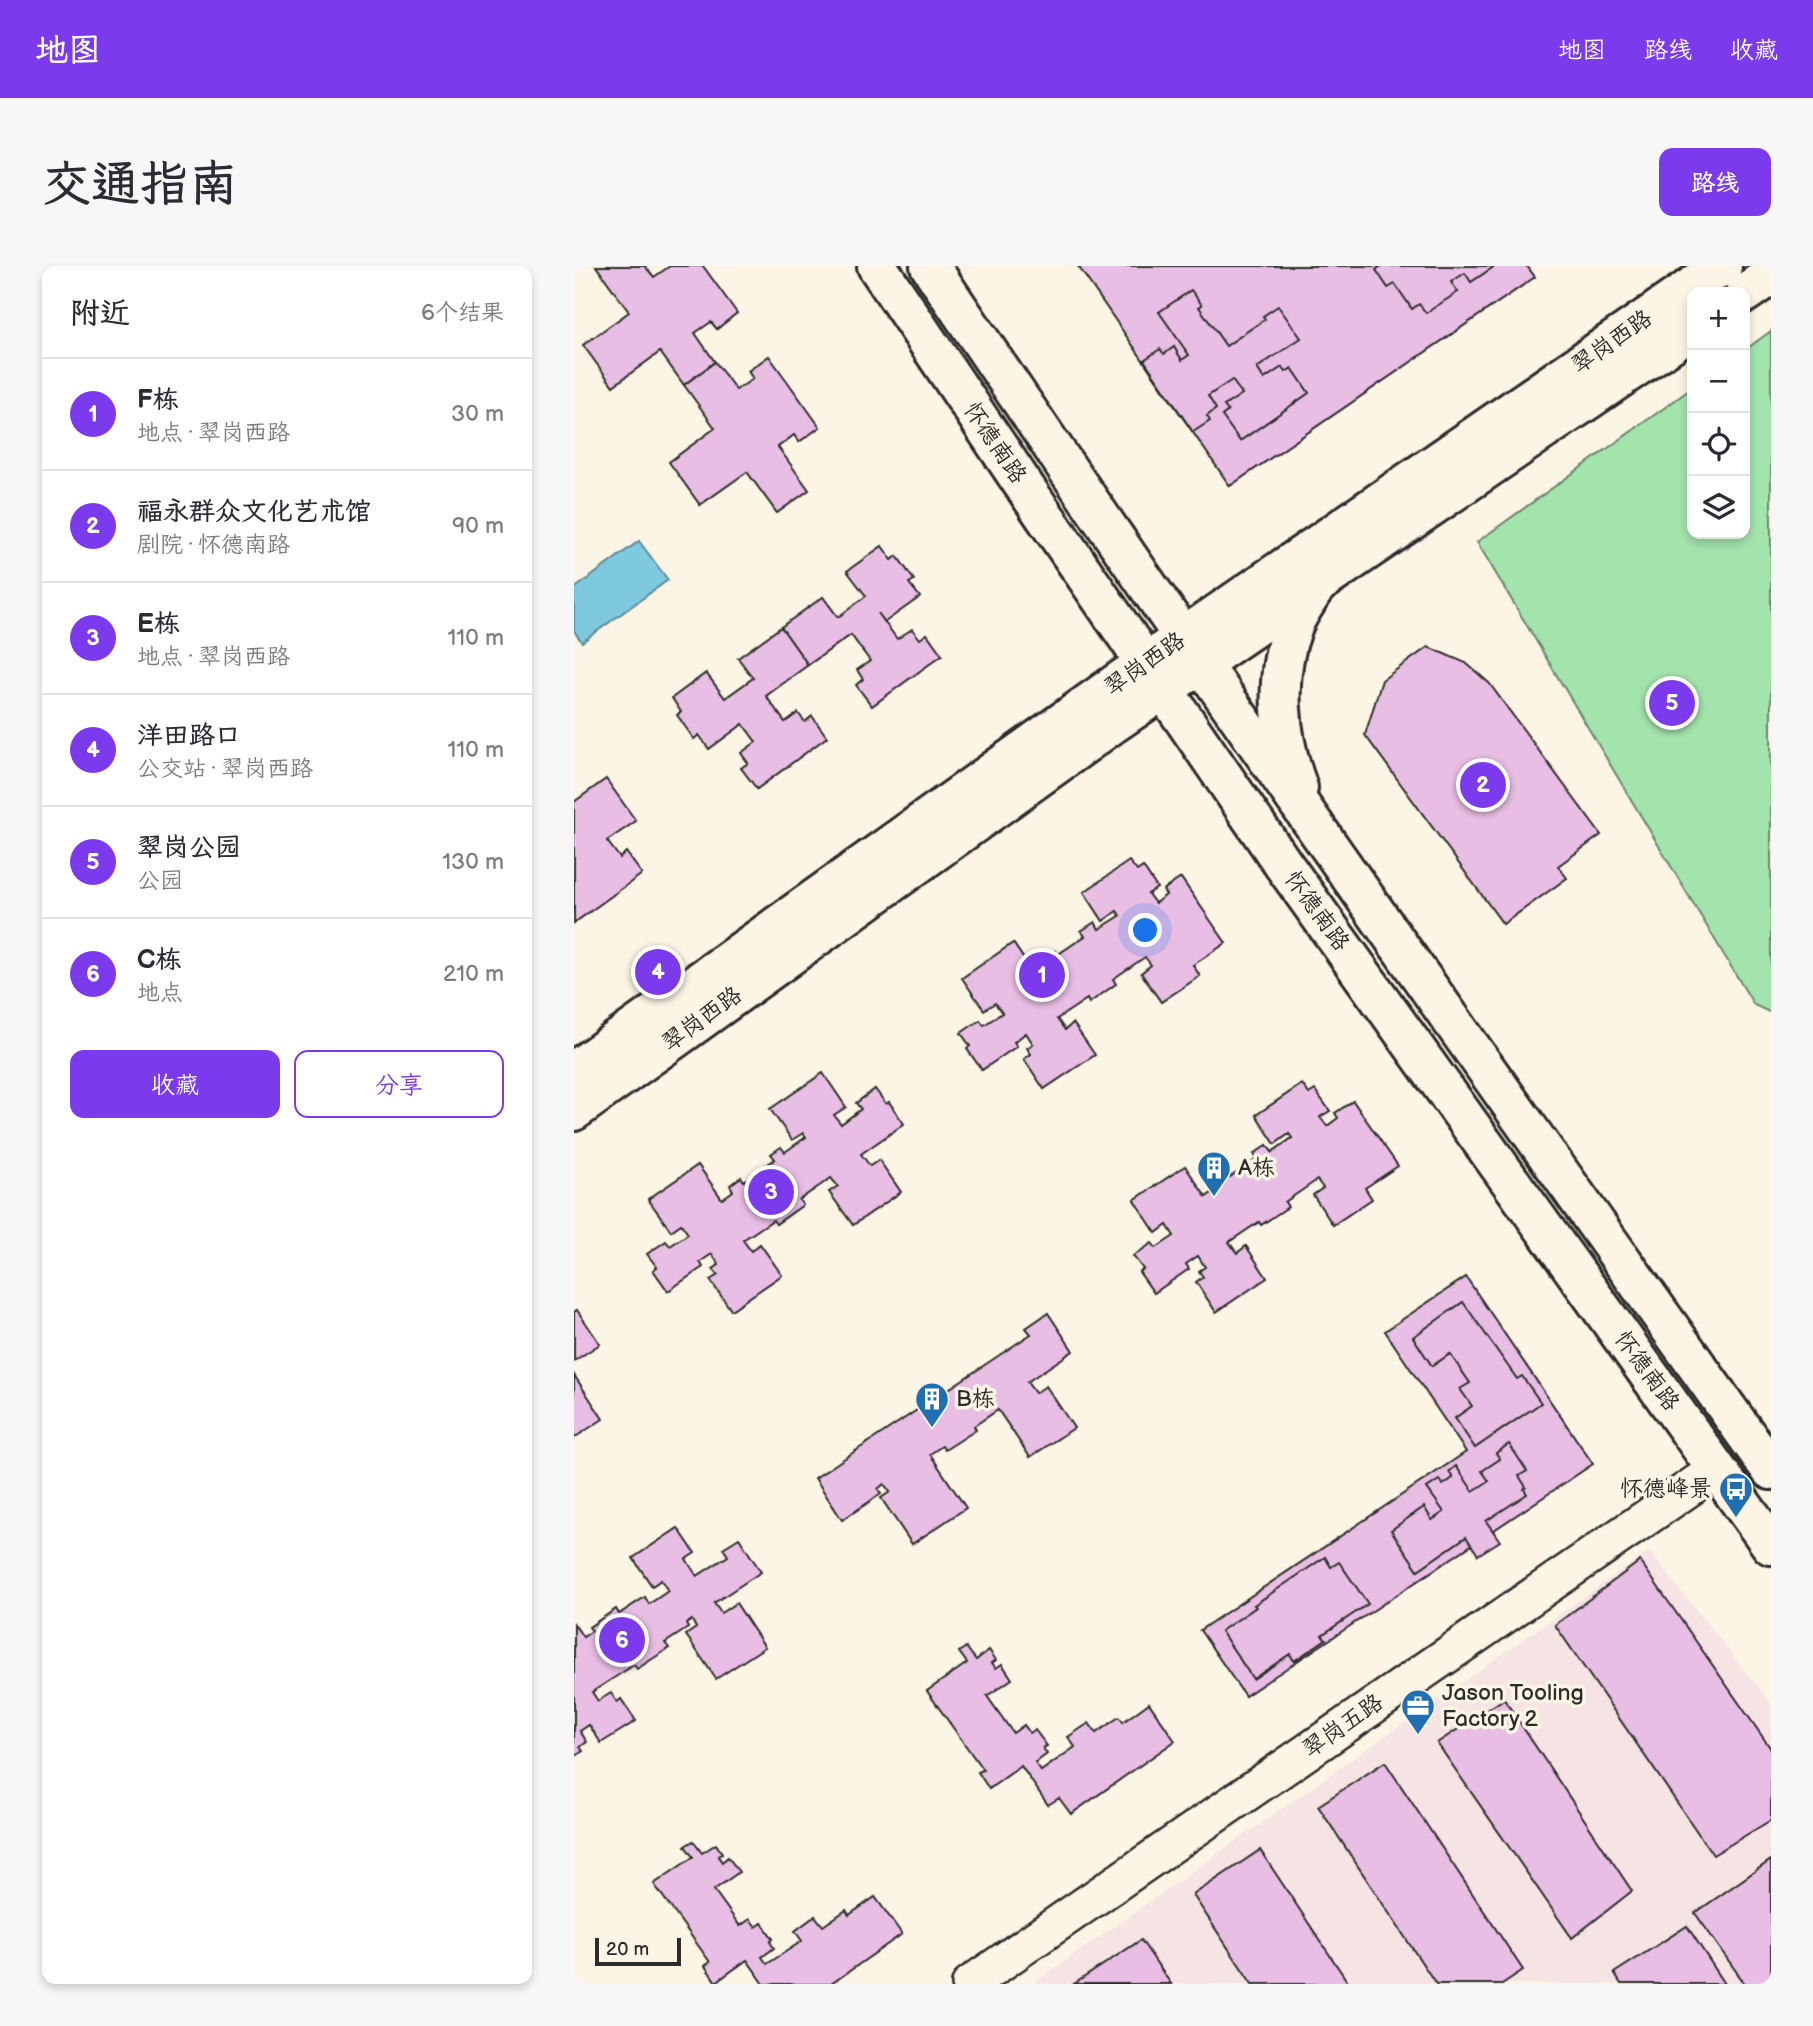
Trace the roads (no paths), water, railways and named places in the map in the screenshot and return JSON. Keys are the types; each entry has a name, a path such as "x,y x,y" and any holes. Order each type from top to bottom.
{"main road":[{"name":"怀德南路","path":"877,266 1283,864 1771,1545"},
{"name":"怀德南路","path":"930,266 1312,826 1771,1470"},
{"name":"翠岗西路","path":"574,1071 1192,651 1722,266"},
{"path":"1750,290 1771,275"},
{"name":"翠岗西路","path":"1192,651 1317,585 1687,331"},
{"path":"1312,826 1292,772 1282,726 1280,681 1293,626 1317,585"},
{"name":"翠岗西路","path":"574,1111 1154,677"}],"street":[{"name":"翠岗五路","path":"970,1984 1717,1469"}],"water":[{"path":"639,541 668,580 582,642 574,631 574,589"}],"place":[{"name":"翠岗公园","path":"1672,703"},
{"name":"福永群众文化艺术馆","path":"1483,785"},
{"name":"洋田路口","path":"658,972"},
{"name":"F栋","path":"1042,975"},
{"name":"E栋","path":"771,1192"},
{"name":"A栋","path":"1214,1198"},
{"name":"B栋","path":"932,1429"},
{"name":"怀德峰景","path":"1736,1519"},
{"name":"C栋","path":"622,1640"},
{"name":"Jason Tooling Factory 2","path":"1418,1736"}]}
